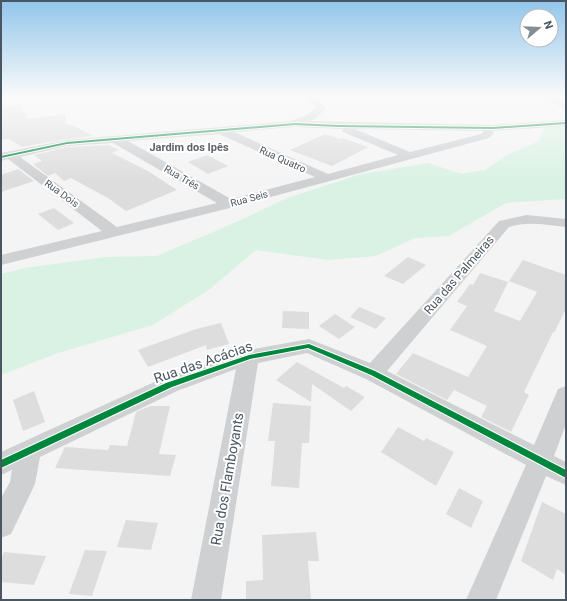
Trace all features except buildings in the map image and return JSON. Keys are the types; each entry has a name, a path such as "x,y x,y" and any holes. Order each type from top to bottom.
{"street":[{"path":"6,156 67,143 282,125"},
{"path":"318,125 493,128 536,125"},
{"path":"338,126 407,155"},
{"name":"Rua Seis","path":"1,260 229,204 407,155 485,136 493,128"},
{"name":"Rua Quatro","path":"220,130 325,178"},
{"name":"Rua Três","path":"115,139 229,204"},
{"name":"Rua Dois","path":"6,156 114,232"},
{"name":"Rua das Palmeiras","path":"373,373 504,224 513,220 544,219 566,223"},
{"name":"Rua das Acácias","path":"1,464 169,385 248,357 309,346 373,373 566,474"},
{"name":"Rua dos Flamboyants","path":"206,600 248,357"},
{"path":"481,600 540,461 566,395"},
{"path":"1,524 22,484 29,450"}],"green space":[{"path":"566,125 566,199 506,203 449,236 415,238 376,256 328,260 256,250 210,289 153,325 58,353 1,375 1,274 25,268 106,257 157,256 241,220 287,198 361,174 428,163 461,174 485,170 507,155 539,141 545,126"}],"cycle path":[{"path":"1,157 67,143 282,125"},
{"path":"318,125 493,128 536,125"},
{"path":"1,464 169,385 249,357 309,346 373,373 566,474"}],"district":[{"name":"Jardim dos Ipês","path":"189,147"}]}
